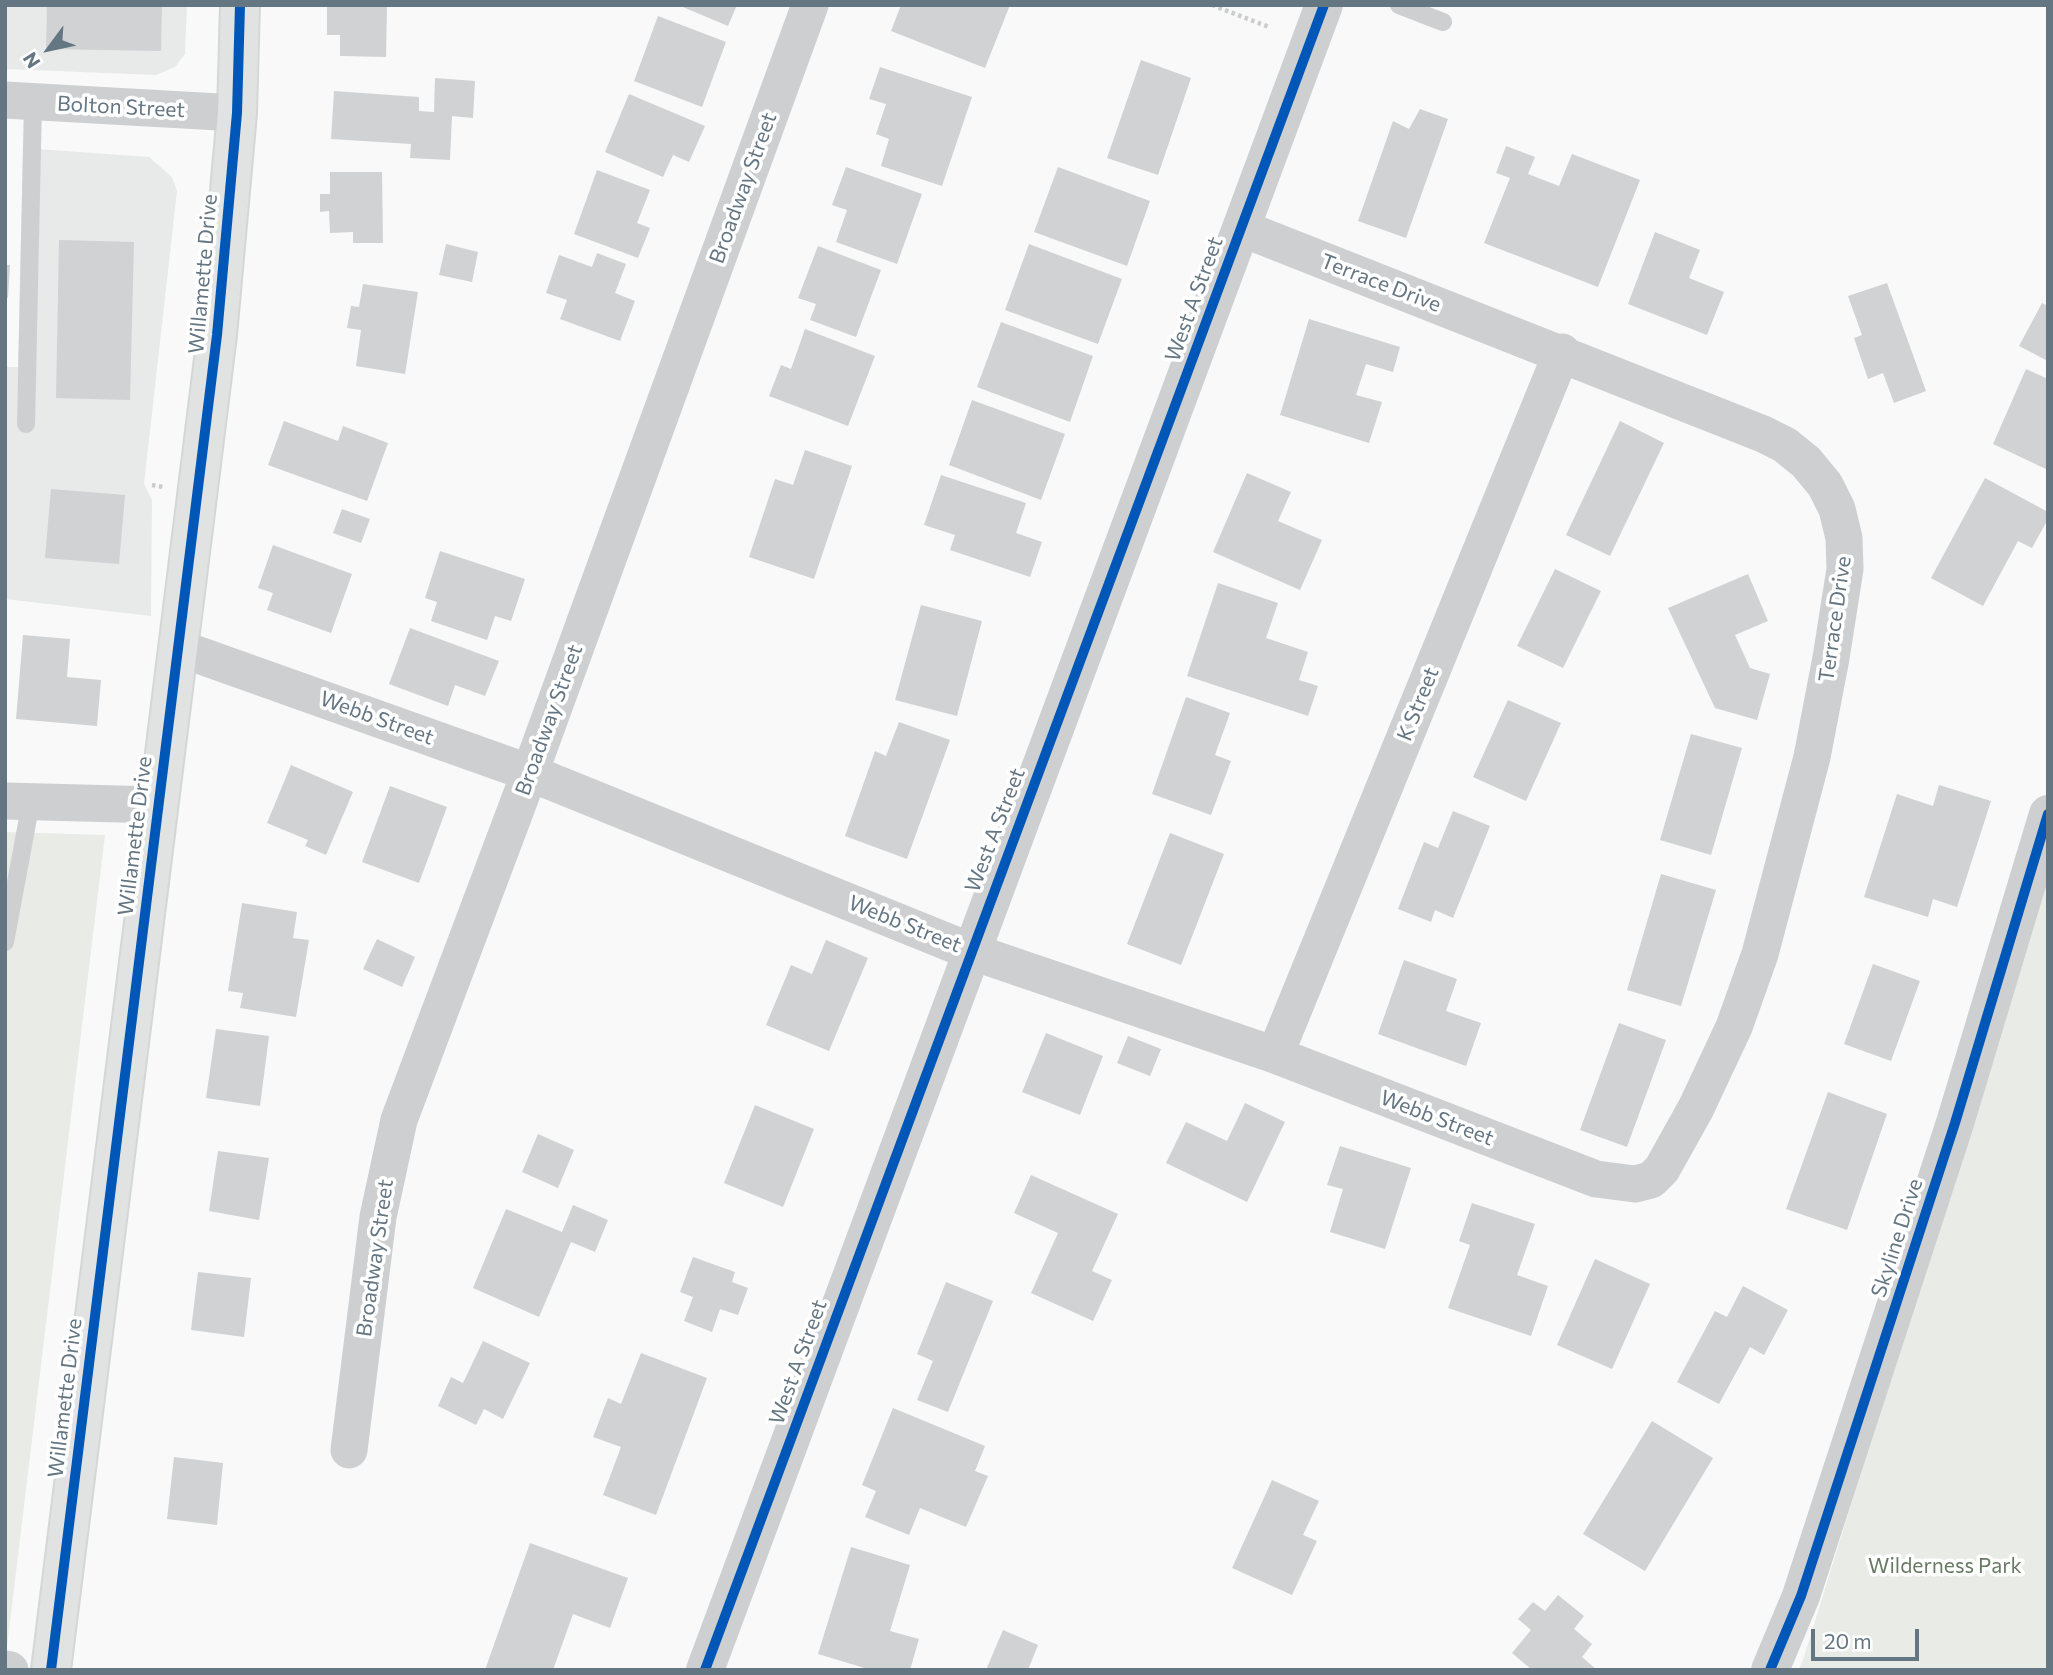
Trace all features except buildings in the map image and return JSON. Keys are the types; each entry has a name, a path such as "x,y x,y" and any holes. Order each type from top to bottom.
{"main road":[{"name":"Willamette Drive","path":"51,1670 218,335 237,113 240,5"}],"street":[{"name":"Broadway Street","path":"349,1450 378,1217 398,1120 530,773 810,5"},
{"name":"West A Street","path":"705,1670 970,950 1324,5"},
{"name":"Bolton Street","path":"19,101 237,113"},
{"name":"Terrace Drive","path":"1241,228 1562,352 1785,445 1806,462 1825,485 1837,509 1844,538 1845,569 1817,733 1760,954 1734,1027 1696,1108 1662,1169 1651,1180 1635,1184"},
{"name":"K Street","path":"1275,1055 1562,352"},
{"name":"Webb Street","path":"179,648 530,773 970,950 1275,1055 1595,1180 1635,1184"},
{"path":"18,802 158,805"},
{"name":"Skyline Drive","path":"1770,1670 1801,1596 1947,1149 2048,814"}],"lane":[{"path":"1399,5 1443,22"},
{"path":"19,101 26,424"},
{"path":"5,942 18,802"}],"path":[{"path":"1212,5 1269,27"}],"shaded area":[{"path":"5,5 187,5 185,54 175,67 156,75 5,69"},
{"path":"23,148 149,157 172,177 177,191 144,484 152,500 151,616 5,599 5,367 18,367"}],"green space":[{"path":"5,832 105,835 6,1655 5,1655"},
{"name":"Wilderness Park","path":"2048,866 2048,1670 1798,1670 1803,1660"}],"cycle path":[{"path":"51,1670 217,335 237,113 240,5"},
{"path":"705,1670 1324,5"},
{"path":"1770,1670 1801,1596 1955,1123 2048,814"}]}
